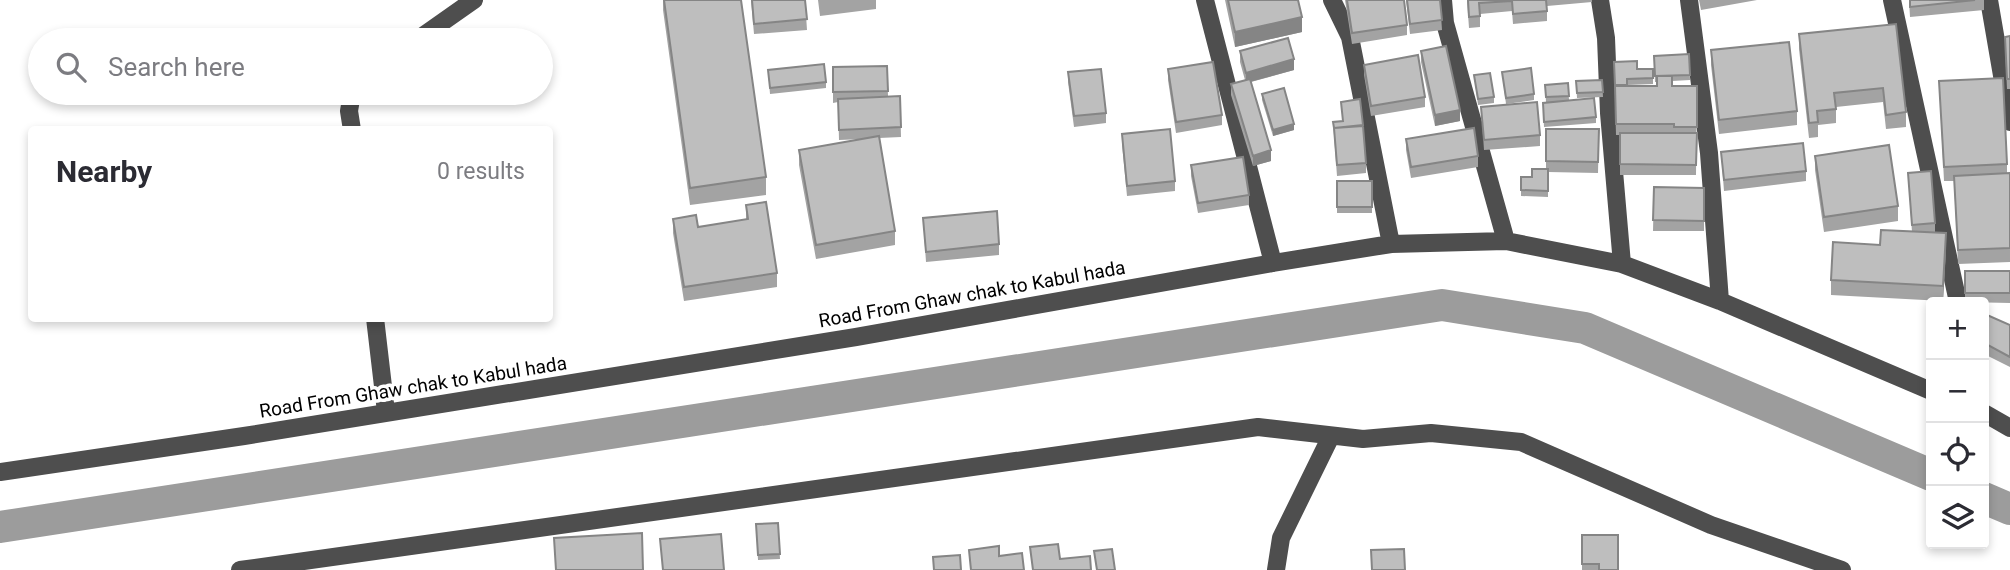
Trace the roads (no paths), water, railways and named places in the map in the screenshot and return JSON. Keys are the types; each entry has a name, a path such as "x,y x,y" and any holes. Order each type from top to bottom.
{"street":[{"path":"434,28 474,0"},
{"path":"1205,0 1273,263"},
{"path":"1332,0 1350,37 1391,244"},
{"path":"1443,0 1445,23 1506,241"},
{"path":"1600,0 1606,37 1609,113 1622,264"},
{"path":"1689,0 1709,153 1720,301"},
{"path":"1892,0 1957,297"},
{"path":"1989,0 2010,122"},
{"path":"350,105 351,126"},
{"name":"Road From Ghaw chak to Kabul hada","path":"0,472 244,436 856,337 1391,244 1506,241 1622,264 1720,301 1926,389"},
{"path":"375,322 386,411"},
{"path":"1989,416 2010,428"},
{"path":"240,570 1258,427 1363,439 1431,433 1521,442 1711,525 1842,570"},
{"path":"1276,570 1281,538 1331,436"}],"waterway":[{"path":"0,527 1442,305 1585,328 1926,473"},
{"path":"1989,500 2010,509"}]}
